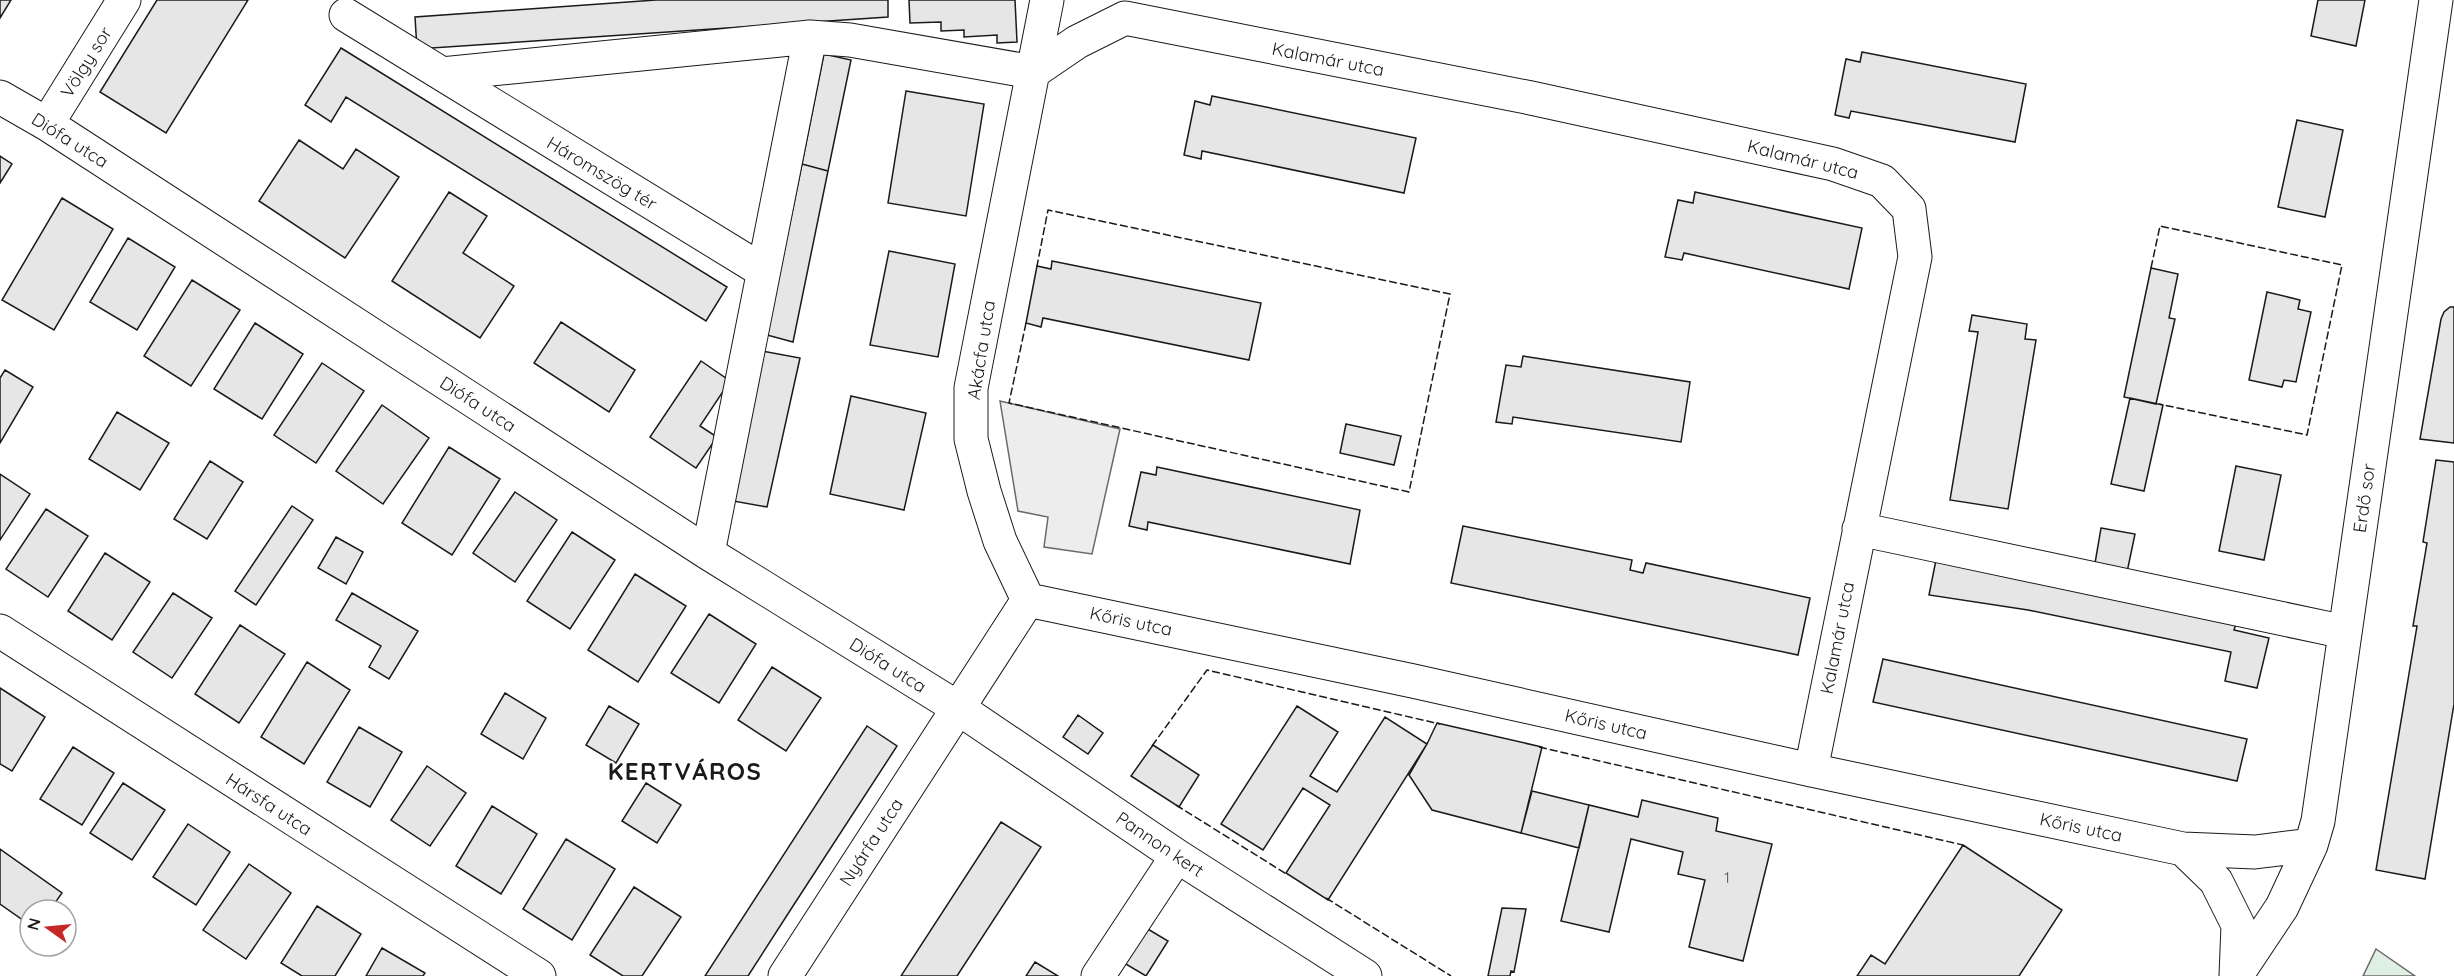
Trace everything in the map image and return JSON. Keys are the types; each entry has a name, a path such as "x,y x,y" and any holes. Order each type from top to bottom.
{"street":[{"name":"Völgy sor","path":"47,124 124,0"},
{"name":"Akácfa utca","path":"1028,600 1000,541 984,491 971,439 971,388 1047,0"},
{"name":"Erdő sor","path":"2236,976 2282,907 2311,845 2318,821 2436,0"},
{"path":"442,75 810,37 850,40 1033,72 1077,42 1117,9"},
{"name":"Kalamár utca","path":"1117,9 1833,164 1882,181 1910,209 1915,257 1858,529 1811,770"},
{"name":"Háromszög tér","path":"346,15 763,271"},
{"path":"708,553 810,37"},
{"name":"Diófa utca","path":"0,97 47,124 708,553 958,708"},
{"path":"1858,529 2345,632"},
{"path":"958,708 1028,600"},
{"name":"Kőris utca","path":"1028,600 1402,678 1811,770 2183,849 2255,852 2311,845"},
{"name":"Hársfa utca","path":"0,631 539,976"},
{"name":"Pannon kert","path":"958,708 1177,856 1365,976"},
{"name":"Nyárfa utca","path":"785,976 958,708"},
{"path":"2183,849 2216,881 2238,926 2236,976"},
{"path":"1098,976 1177,856"}],"green space":[{"path":"2376,949 2415,976 2363,976"}],"shaded area":[{"path":"1000,401 1120,429 1092,554 1044,547 1048,517 1018,511"}],"building":[{"path":"0,0 11,0 0,18"},
{"path":"157,0 248,0 166,133 100,92"},
{"path":"656,0 888,0 888,17 417,49 415,17"},
{"path":"909,0 1015,0 1017,42 997,43 997,35 964,37 964,30 941,31 941,22 910,23"},
{"path":"2318,0 2365,0 2356,46 2311,36"},
{"path":"341,48 727,287 706,321 346,97 331,122 305,105"},
{"path":"1862,52 2026,84 2015,142 1851,111 1849,118 1835,115 1846,59 1860,62"},
{"path":"824,54 851,60 828,171 802,164"},
{"path":"906,91 984,104 966,216 888,203"},
{"path":"1212,96 1416,138 1404,193 1202,151 1201,159 1184,155 1195,101 1210,105"},
{"path":"2297,120 2343,130 2325,217 2278,207"},
{"path":"299,140 343,169 356,149 399,177 345,258 259,201"},
{"path":"0,156 12,164 0,183"},
{"path":"802,164 828,171 793,342 767,335"},
{"path":"449,192 487,216 463,253 514,286 480,338 392,281"},
{"path":"1695,192 1862,228 1849,289 1684,253 1682,260 1665,257 1678,200 1693,203"},
{"path":"62,198 113,229 54,330 2,300"},
{"path":"128,238 175,267 137,330 90,302"},
{"path":"889,251 955,264 938,357 870,345"},
{"path":"1052,261 1261,303 1249,360 1043,318 1041,327 1026,323 1037,266 1051,269"},
{"path":"2151,268 2178,274 2169,318 2175,319 2156,404 2124,397"},
{"path":"192,280 240,310 191,386 144,356"},
{"path":"2267,292 2300,300 2298,309 2311,312 2296,382 2284,380 2282,387 2249,380"},
{"path":"2450,307 2454,307 2454,443 2420,439 2441,319"},
{"path":"1972,315 2027,324 2025,339 2036,340 2008,509 1950,500 1978,332 1969,331"},
{"path":"561,322 635,370 609,412 534,363"},
{"path":"255,323 303,354 262,419 214,389"},
{"path":"762,351 800,358 767,507 733,501"},
{"path":"1523,356 1690,382 1681,442 1513,417 1512,424 1496,422 1506,365 1521,367"},
{"path":"701,361 730,381 700,426 717,437 696,468 650,437"},
{"path":"322,363 364,391 316,463 274,435"},
{"path":"5,370 33,387 0,443 0,378"},
{"path":"851,396 926,413 904,510 830,494"},
{"path":"2130,398 2163,405 2144,491 2111,484"},
{"path":"382,405 429,438 383,504 336,471"},
{"path":"117,412 169,443 140,490 89,459"},
{"path":"1346,424 1401,436 1394,465 1340,453"},
{"path":"449,447 500,479 452,555 402,523"},
{"path":"2436,460 2454,462 2454,704 2425,879 2376,870 2417,626 2413,626 2427,543 2423,542"},
{"path":"210,461 243,482 207,539 174,519"},
{"path":"2236,466 2281,475 2264,560 2219,551"},
{"path":"1157,467 1360,510 1350,564 1148,522 1147,530 1129,526 1141,472 1156,475"},
{"path":"0,474 30,494 0,540"},
{"path":"515,492 557,520 515,582 473,553"},
{"path":"292,506 313,520 256,605 235,591"},
{"path":"46,509 88,536 48,597 6,569"},
{"path":"1463,526 1632,560 1630,570 1643,573 1646,563 1810,598 1798,655 1451,583"},
{"path":"2101,528 2135,534 2126,577 2094,569"},
{"path":"572,532 615,560 570,629 527,601"},
{"path":"336,537 363,552 346,584 318,568"},
{"path":"105,553 150,582 112,640 68,611"},
{"path":"1936,560 2236,624 2234,630 2269,638 2257,688 2225,681 2231,652 2028,610 1929,595"},
{"path":"635,574 686,606 638,682 588,650"},
{"path":"173,593 212,618 172,678 133,652"},
{"path":"352,593 418,631 389,679 369,667 381,646 336,620"},
{"path":"709,614 756,644 719,703 671,673"},
{"path":"240,625 285,654 239,723 195,694"},
{"path":"1883,659 2247,739 2237,781 1873,702"},
{"path":"307,662 350,690 304,764 261,737"},
{"path":"772,667 821,698 786,751 738,720"},
{"path":"0,688 45,717 12,771 0,764"},
{"path":"505,693 546,718 523,759 481,734"},
{"path":"609,706 639,724 616,763 586,745"},
{"path":"1297,706 1338,732 1310,776 1337,792 1385,717 1427,744 1328,900 1286,873 1330,805 1303,788 1263,850 1221,824"},
{"path":"1078,715 1103,733 1088,754 1063,737"},
{"path":"1437,723 1542,747 1521,833 1432,810 1409,775"},
{"path":"867,726 897,746 748,976 705,976"},
{"path":"359,727 402,752 370,807 327,782"},
{"path":"1153,745 1199,775 1179,807 1131,776"},
{"path":"73,747 114,773 82,825 40,799"},
{"path":"427,766 466,793 430,846 391,820"},
{"path":"123,783 165,810 132,860 90,833"},
{"path":"646,783 681,805 657,843 622,821"},
{"path":"1532,791 1589,805 1579,848 1521,833"},
{"path":"1642,800 1718,818 1716,831 1772,844 1743,961 1689,947 1705,880 1678,874 1683,852 1631,839 1609,932 1561,921 1589,805 1638,817"},
{"path":"492,806 537,834 501,894 456,866"},
{"path":"1001,822 1041,847 957,976 901,976"},
{"path":"188,824 230,852 196,905 153,877"},
{"path":"566,839 615,869 572,940 523,909"},
{"path":"1963,845 2062,910 2019,976 1857,976 1871,955 1885,964"},
{"path":"0,849 62,893 58,898 18,898 18,917 0,904"},
{"path":"249,864 291,893 246,959 203,930"},
{"path":"634,887 681,917 642,976 623,976 590,955"},
{"path":"317,906 361,934 335,976 302,976 281,963"},
{"path":"1502,908 1526,909 1514,972 1511,971 1510,976 1488,976"},
{"path":"1141,925 1168,941 1146,976 1119,960"},
{"path":"382,948 425,973 423,976 366,976"},
{"path":"1035,962 1058,976 1026,976"}],"fence":[{"path":"1026,323 1009,403 1409,492 1450,294 1048,210 1037,266"},
{"path":"2151,268 2160,226 2342,265 2307,435 2159,404"},
{"path":"1152,746 1207,670 1440,724"},
{"path":"1539,747 1963,845"},
{"path":"1176,805 1288,875"},
{"path":"1326,898 1451,976"}],"district":[{"name":"KERTVÁROS","path":"685,771"}]}
